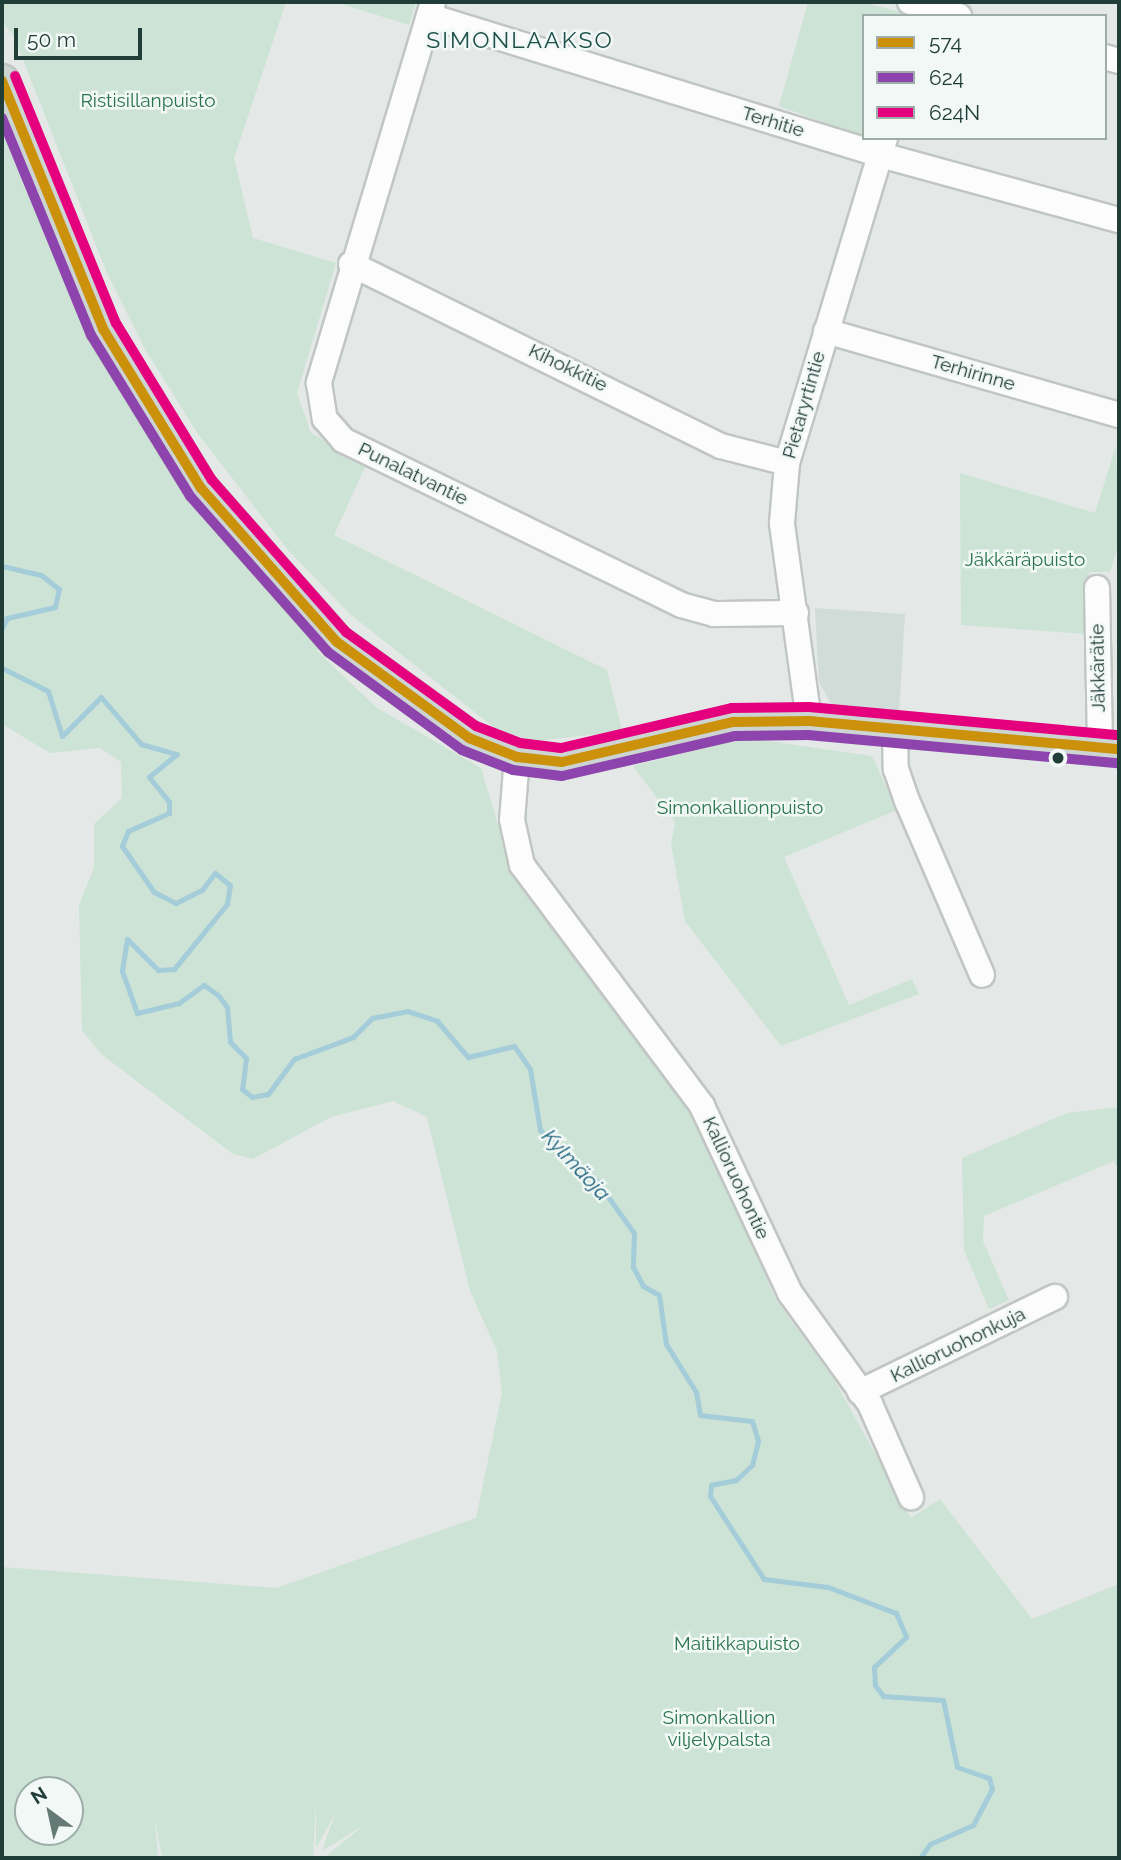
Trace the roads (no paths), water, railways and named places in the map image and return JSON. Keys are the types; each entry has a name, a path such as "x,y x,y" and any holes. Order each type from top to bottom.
{"main road":[{"path":"2,81 103,329 201,488 337,642 469,738 517,757 562,762 733,722 809,721 1110,748"}],"street":[{"path":"914,2 953,14"},
{"name":"Terhitie","path":"431,9 1119,220"},
{"name":"Punalatvantie","path":"431,9 351,264 319,383 320,406 343,440 690,608 714,614 796,613"},
{"name":"Pietaryrtintie","path":"809,721 782,523 787,463 883,147"},
{"name":"Kihokkitie","path":"351,264 721,446 787,463"},
{"name":"Terhirinne","path":"826,331 1119,415"},
{"name":"Jäkkärätie","path":"1097,588 1110,748"},
{"path":"895,730 896,769 908,803 982,975"},
{"name":"Kallioruohontie","path":"517,757 512,820 522,865 702,1106 790,1293 860,1392 911,1497"},
{"name":"Kallioruohonkuja","path":"860,1392 1055,1297"}],"waterway":[{"name":"Kylmäoja","path":"2,566 41,575 59,589 55,607 7,618 2,628"},
{"name":"Kylmäoja","path":"2,668 48,691 62,736 101,697 141,744 177,754 149,777 169,802 169,813 128,831 122,846 154,892 176,903 202,890 215,873 230,885 227,904 174,969 158,970 127,939 122,971 137,1013 179,1003 204,985 218,995 227,1007 230,1042 246,1058 242,1089 252,1097 268,1094 294,1059 353,1037 372,1018 407,1011 437,1021 468,1057 514,1046 530,1069 540,1130 596,1180 634,1233 633,1267 643,1286 659,1295 666,1344 696,1392 700,1415 752,1421 758,1441 752,1465 736,1480 711,1485 710,1496 764,1579 828,1587 896,1613 906,1637 874,1667 875,1685 883,1696 943,1700 957,1767 989,1778 992,1789 973,1825 930,1844 920,1858"}],"district":[{"name":"SIMONLAAKSO","path":"520,40"}],"park label":[{"name":"Ristisillanpuisto","path":"148,101"},
{"name":"Jäkkäräpuisto","path":"1025,560"},
{"name":"Simonkallionpuisto","path":"740,808"},
{"name":"Maitikkapuisto","path":"737,1644"},
{"name":"Simonkallion viljelypalsta","path":"719,1729"}]}
